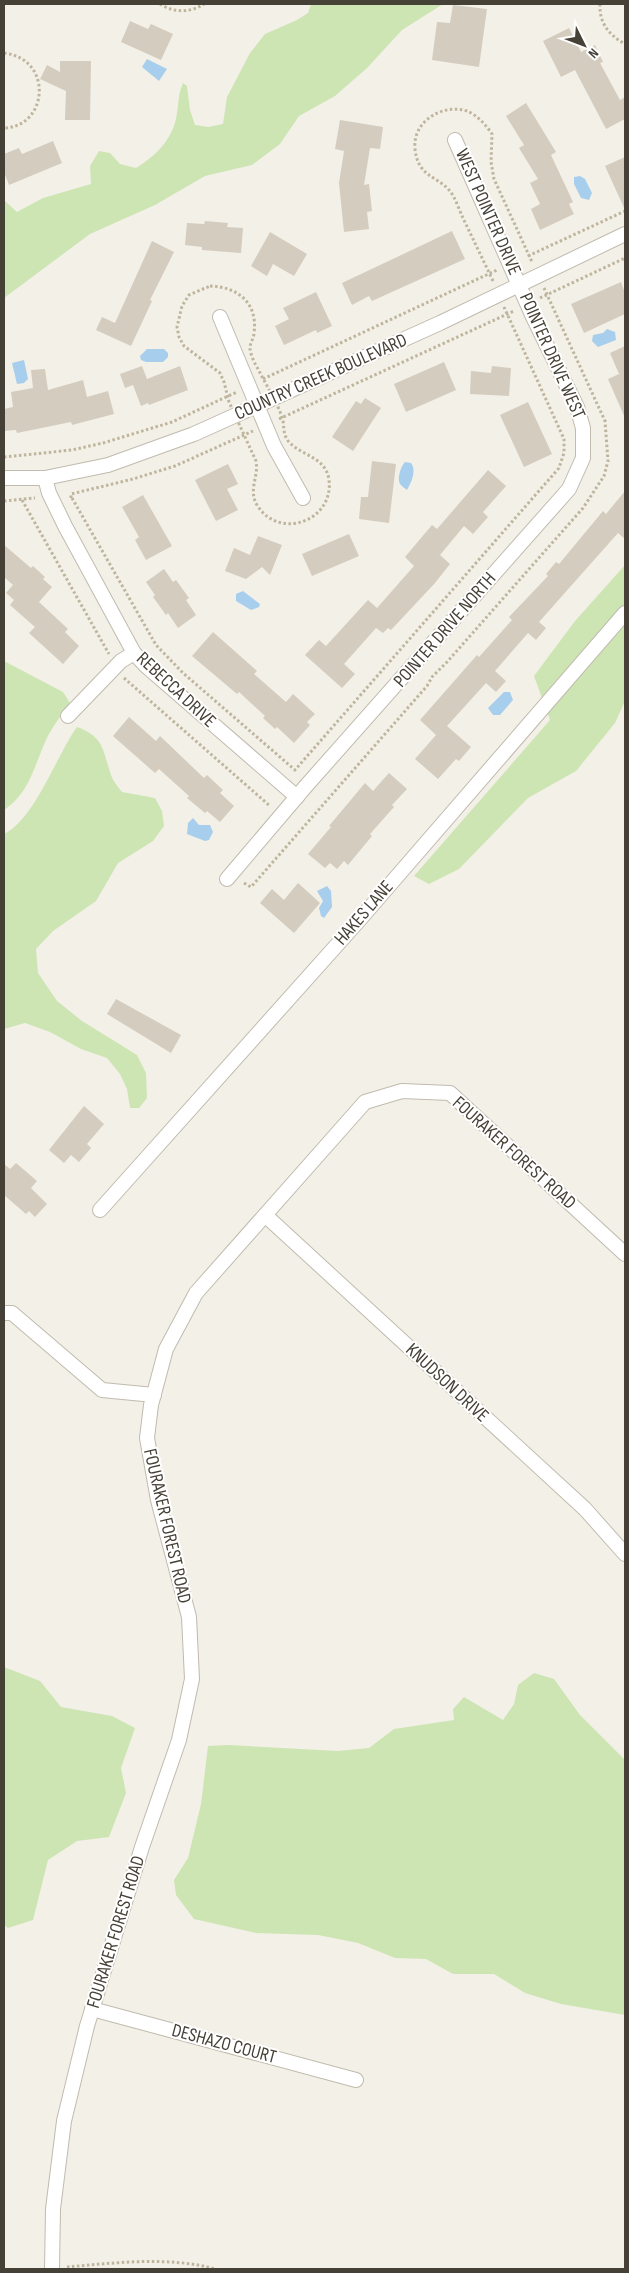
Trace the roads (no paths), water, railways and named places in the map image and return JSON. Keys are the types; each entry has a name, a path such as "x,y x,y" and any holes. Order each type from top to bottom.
{"street":[{"name":"WEST POINTER DRIVE","path":"455,140 520,285"},
{"name":"COUNTRY CREEK BOULEVARD","path":"4,478 45,478 108,465 194,434 499,295 625,234"},
{"name":"POINTER DRIVE WEST","path":"520,285 533,317 577,407 583,428 583,458"},
{"path":"220,317 274,446 303,498"},
{"name":"POINTER DRIVE NORTH","path":"229,876 569,489 583,458"},
{"name":"REBECCA DRIVE","path":"45,478 49,493 65,526 134,653 146,666 298,797"},
{"name":"HAKES LANE","path":"100,1210 361,918 625,613"},
{"path":"68,716 121,661 134,653"},
{"name":"FOURAKER FOREST ROAD","path":"52,2268 53,2209 64,2121 92,2009 142,1847 179,1740 192,1679 189,1617 158,1500 147,1438 154,1395 166,1350 196,1293 365,1102 402,1091 450,1093 625,1254"},
{"name":"KNUDSON DRIVE","path":"265,1215 585,1509 625,1554"},
{"path":"4,1313 12,1313 102,1390 154,1395"},
{"name":"DESHAZO COURT","path":"92,2009 356,2080"}],"water":[{"path":"147,59 167,69 159,81 142,67"},
{"path":"580,176 585,179 592,193 589,200 581,198 574,184 574,177"},
{"path":"607,329 615,332 616,340 598,347 592,341 593,335 603,333"},
{"path":"147,349 164,349 168,353 168,357 163,362 146,362 141,360 140,356"},
{"path":"24,360 28,379 24,383 17,384 12,363"},
{"path":"405,462 411,463 413,466 412,480 407,490 401,486 399,480"},
{"path":"243,591 260,604 259,607 251,610 236,601 236,594"},
{"path":"504,692 510,692 513,700 500,715 493,715 488,708"},
{"path":"193,818 199,825 210,825 213,832 209,840 205,841 187,834 188,823"},
{"path":"327,886 331,891 332,907 324,918 321,916 319,908 323,901 317,891"}]}
